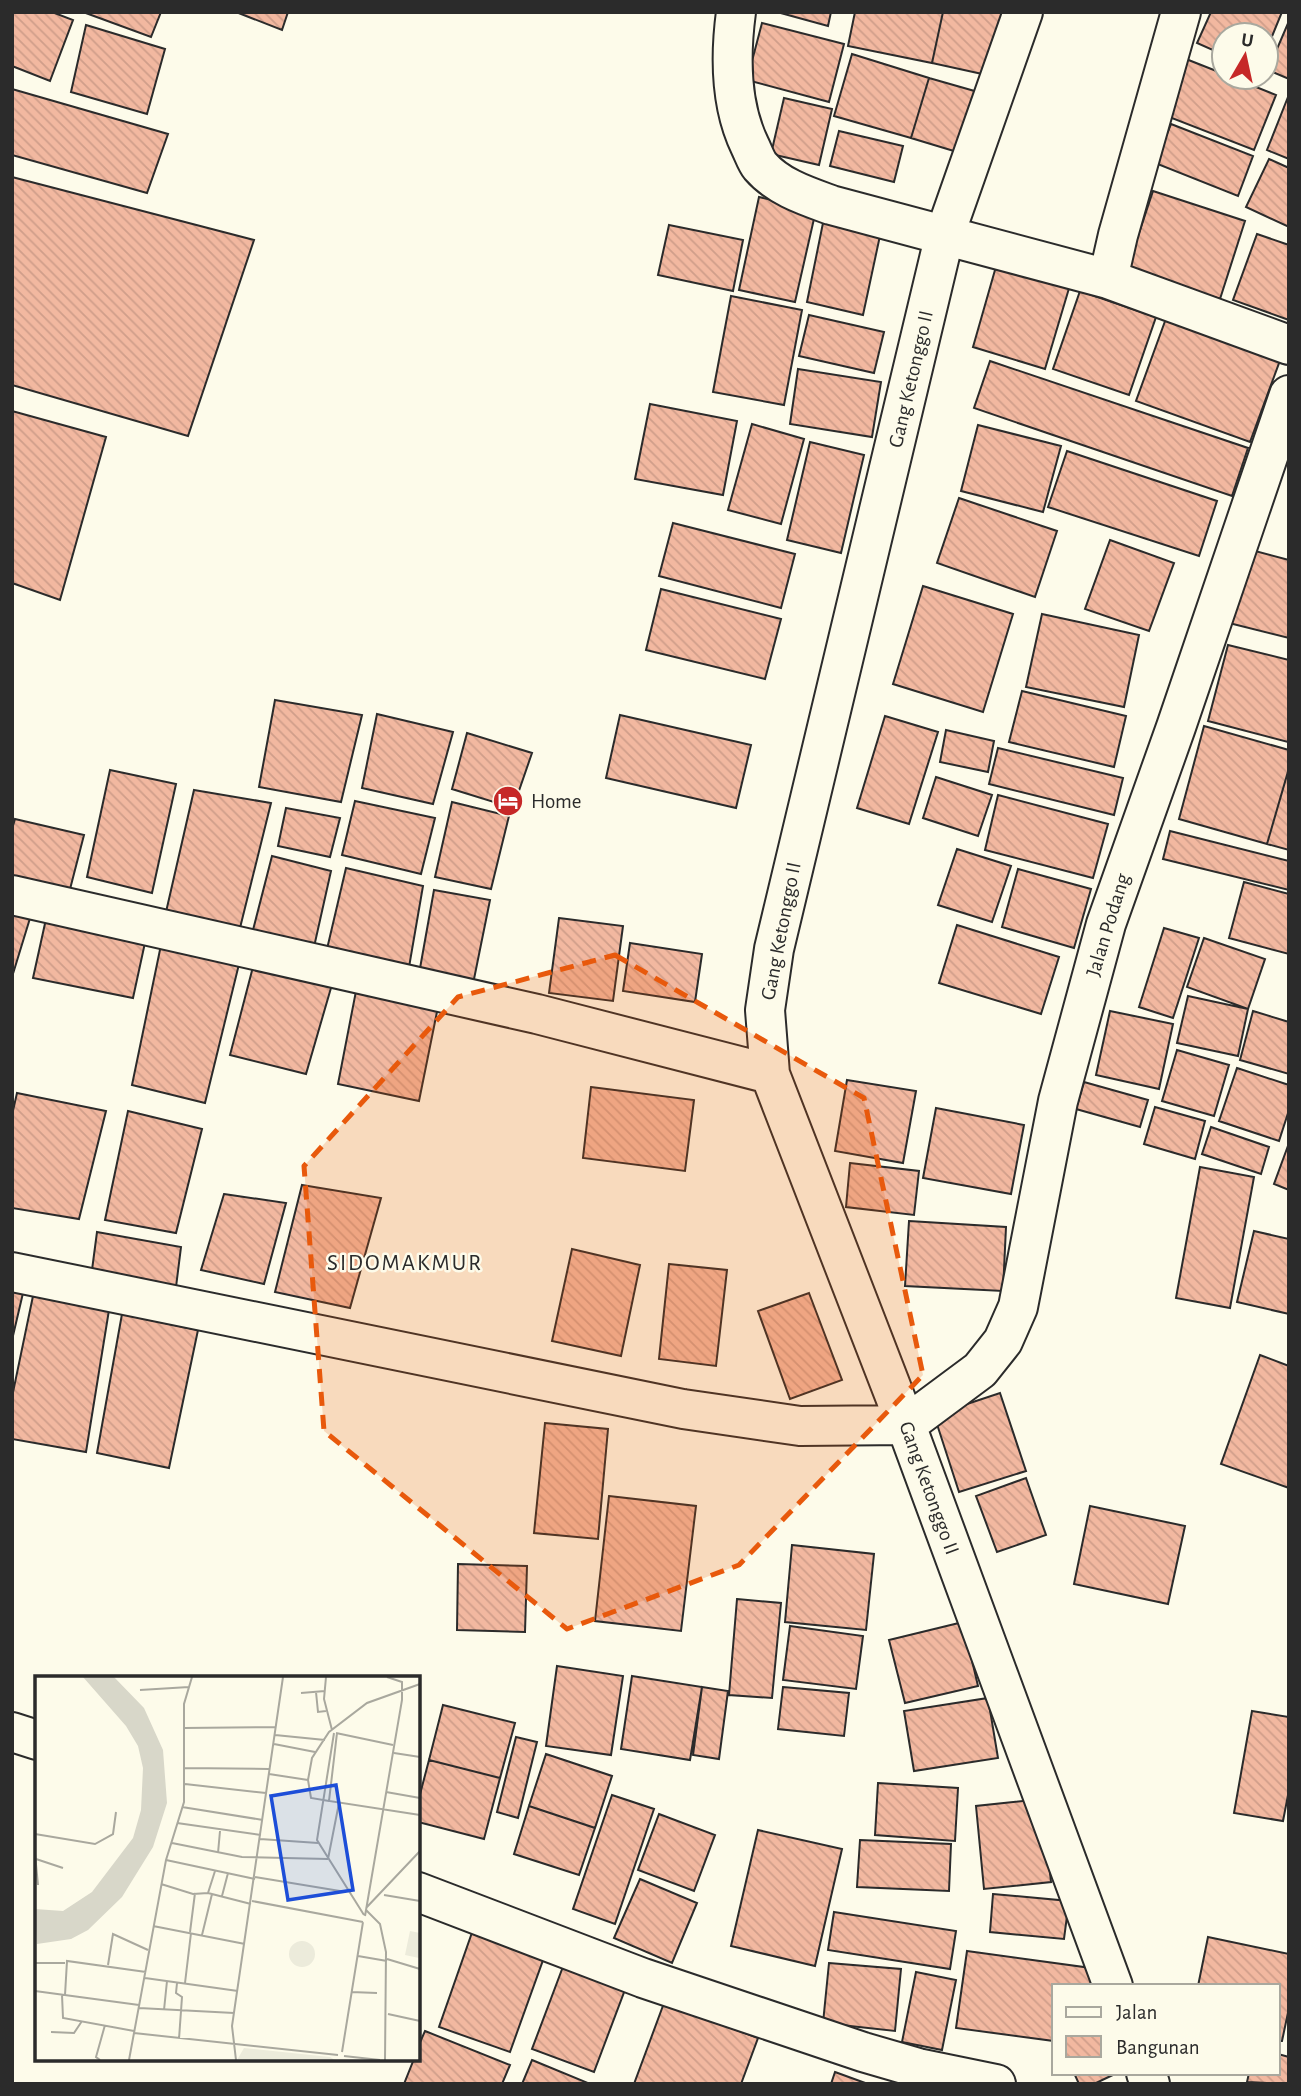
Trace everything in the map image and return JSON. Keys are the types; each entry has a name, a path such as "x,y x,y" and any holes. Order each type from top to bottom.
{"street":[{"path":"736,12 732,44 735,98 745,135 760,165 790,190 831,205 1108,279 1289,345"},
{"name":"Gang Ketonggo II","path":"1023,12 945,234 774,949 765,1010 770,1074 906,1425 1113,1984"},
{"path":"1108,279 1181,12"},
{"name":"Jalan Podang","path":"906,1425 980,1370 1003,1341 1018,1307 1058,1101 1105,924 1176,727 1289,396"},
{"path":"12,895 537,1014 770,1074"},
{"path":"12,1272 683,1409 800,1426 906,1425"},
{"path":"12,1732 35,1739"},
{"path":"420,1893 643,1978 863,2052 918,2068 996,2084"}],"highlighted area":[{"path":"615,955 864,1098 923,1375 739,1565 567,1629 324,1431 304,1166 458,997"}],"building":[{"path":"12,12 52,12 73,20 50,81 12,66"},
{"path":"83,12 161,12 151,37"},
{"path":"236,12 288,12 282,30"},
{"path":"777,12 831,12 828,26"},
{"path":"855,12 943,12 932,63 848,46"},
{"path":"943,12 1009,14 996,77 932,63"},
{"path":"1211,12 1282,12 1278,21 1210,21 1210,49 1197,43"},
{"path":"1289,21 1289,79 1280,75 1280,42"},
{"path":"762,23 844,44 829,102 747,80"},
{"path":"86,25 165,49 147,114 71,92"},
{"path":"852,54 929,78 911,138 834,116"},
{"path":"1186,59 1210,68 1210,91 1266,91 1276,95 1254,150 1164,115"},
{"path":"929,78 985,94 967,155 911,138"},
{"path":"12,89 168,134 147,193 12,155"},
{"path":"784,98 832,109 819,165 771,154"},
{"path":"1289,98 1289,159 1267,150"},
{"path":"1171,124 1253,156 1238,196 1155,163"},
{"path":"839,131 903,146 894,182 830,166"},
{"path":"1269,159 1289,168 1289,227 1246,207"},
{"path":"12,177 254,240 188,436 12,385"},
{"path":"1153,191 1245,221 1220,299 1127,269"},
{"path":"759,197 816,210 795,302 739,290"},
{"path":"824,218 881,231 863,315 807,302"},
{"path":"669,225 743,240 733,291 658,275"},
{"path":"1257,234 1289,245 1289,320 1233,300"},
{"path":"997,263 1070,285 1045,369 973,347"},
{"path":"1080,291 1156,317 1129,395 1053,369"},
{"path":"731,296 802,310 784,405 713,392"},
{"path":"1168,313 1282,355 1250,442 1136,401"},
{"path":"809,315 884,332 874,373 799,356"},
{"path":"990,361 1248,448 1232,496 974,408"},
{"path":"798,369 881,382 872,437 790,424"},
{"path":"650,404 737,421 723,495 635,479"},
{"path":"12,411 106,437 60,600 12,583"},
{"path":"752,424 804,439 781,524 728,510"},
{"path":"978,425 1061,446 1043,512 961,491"},
{"path":"810,442 864,455 841,553 787,540"},
{"path":"1067,451 1217,501 1199,556 1048,507"},
{"path":"959,498 1057,531 1035,597 937,563"},
{"path":"673,523 795,554 781,608 659,576"},
{"path":"1110,540 1174,563 1149,631 1085,609"},
{"path":"1240,547 1289,560 1289,638 1221,621"},
{"path":"923,586 1013,614 983,712 893,684"},
{"path":"661,589 781,619 765,679 646,650"},
{"path":"1042,614 1139,635 1124,707 1026,687"},
{"path":"1228,645 1289,660 1288,742 1208,721"},
{"path":"1022,691 1126,716 1114,767 1009,742"},
{"path":"275,700 362,715 341,802 259,787"},
{"path":"377,714 453,732 433,804 362,788"},
{"path":"620,715 751,745 736,808 606,778"},
{"path":"885,716 938,732 909,824 857,808"},
{"path":"1204,726 1289,750 1289,768 1267,844 1179,819"},
{"path":"946,730 994,741 988,772 940,762"},
{"path":"467,733 532,753 513,808 452,789"},
{"path":"998,748 1123,778 1114,815 989,784"},
{"path":"1289,768 1289,850 1267,844"},
{"path":"110,770 176,784 152,893 87,877"},
{"path":"936,777 992,795 978,836 923,818"},
{"path":"194,790 271,803 239,932 166,912"},
{"path":"998,795 1108,824 1093,878 985,850"},
{"path":"355,801 435,818 421,874 342,855"},
{"path":"452,802 509,816 491,889 435,877"},
{"path":"286,808 340,818 330,857 278,846"},
{"path":"15,819 84,835 69,893 12,881 12,829"},
{"path":"1170,831 1289,861 1289,890 1163,859"},
{"path":"957,849 1011,866 992,922 938,905"},
{"path":"272,856 331,871 314,947 253,930"},
{"path":"346,868 423,886 408,973 327,949"},
{"path":"1018,869 1091,889 1074,948 1002,927"},
{"path":"1244,882 1289,894 1289,954 1229,938"},
{"path":"434,890 490,900 473,984 419,974"},
{"path":"12,911 31,915 12,977"},
{"path":"559,918 623,926 613,1001 549,993"},
{"path":"46,919 146,938 133,998 33,978"},
{"path":"957,925 1059,957 1041,1014 939,983"},
{"path":"1164,928 1199,938 1173,1018 1139,1007"},
{"path":"1204,938 1265,959 1248,1009 1187,987"},
{"path":"630,943 702,954 695,1002 623,991"},
{"path":"161,945 240,960 205,1103 132,1085"},
{"path":"254,963 333,981 306,1074 230,1055"},
{"path":"356,991 439,1002 419,1101 338,1084"},
{"path":"1188,996 1248,1009 1238,1056 1177,1043"},
{"path":"1110,1011 1173,1024 1159,1089 1096,1075"},
{"path":"1253,1011 1289,1022 1289,1074 1240,1060"},
{"path":"1177,1050 1229,1065 1214,1116 1162,1101"},
{"path":"1237,1068 1289,1085 1289,1110 1279,1141 1219,1121"},
{"path":"847,1080 916,1091 903,1163 835,1151"},
{"path":"1084,1082 1148,1100 1140,1127 1076,1109"},
{"path":"591,1087 694,1100 685,1171 583,1158"},
{"path":"17,1093 106,1111 79,1219 12,1208 12,1115"},
{"path":"1155,1107 1205,1121 1195,1159 1144,1144"},
{"path":"936,1108 1024,1125 1011,1194 923,1178"},
{"path":"128,1111 202,1129 176,1233 105,1220"},
{"path":"1211,1127 1269,1147 1261,1174 1202,1154"},
{"path":"1289,1143 1289,1190 1274,1184"},
{"path":"850,1163 919,1171 914,1215 846,1207"},
{"path":"1200,1167 1254,1177 1230,1308 1176,1298"},
{"path":"302,1185 381,1198 350,1308 275,1292"},
{"path":"224,1194 286,1203 264,1284 201,1270"},
{"path":"909,1221 1006,1227 1003,1291 905,1286"},
{"path":"1254,1231 1289,1239 1289,1314 1237,1302"},
{"path":"97,1232 181,1247 176,1287 92,1270"},
{"path":"572,1249 640,1265 621,1356 552,1341"},
{"path":"669,1264 727,1270 716,1366 659,1359"},
{"path":"12,1291 23,1293 12,1340"},
{"path":"809,1293 842,1380 790,1399 758,1311"},
{"path":"33,1296 109,1310 86,1452 12,1439 12,1397"},
{"path":"122,1314 198,1330 169,1468 97,1453"},
{"path":"1260,1355 1289,1366 1289,1488 1221,1464"},
{"path":"1000,1393 1026,1471 959,1492 934,1415"},
{"path":"545,1423 608,1429 598,1539 534,1533"},
{"path":"1026,1478 1046,1535 997,1552 976,1496"},
{"path":"609,1496 696,1506 681,1631 595,1621"},
{"path":"1090,1506 1185,1526 1168,1604 1074,1584"},
{"path":"792,1545 874,1554 866,1630 785,1622"},
{"path":"458,1564 527,1566 525,1632 457,1630"},
{"path":"737,1599 781,1603 772,1698 729,1695"},
{"path":"963,1622 978,1686 905,1703 889,1640"},
{"path":"790,1626 863,1636 856,1689 783,1680"},
{"path":"557,1666 623,1676 611,1755 546,1746"},
{"path":"632,1676 702,1687 690,1760 621,1749"},
{"path":"702,1687 728,1691 719,1759 693,1755"},
{"path":"783,1687 849,1693 844,1736 778,1729"},
{"path":"988,1698 998,1758 914,1771 904,1711"},
{"path":"443,1705 515,1723 500,1778 429,1760"},
{"path":"1252,1711 1289,1717 1289,1790 1283,1821 1234,1813"},
{"path":"516,1737 537,1742 518,1818 497,1812"},
{"path":"546,1754 612,1776 595,1828 529,1806"},
{"path":"429,1760 500,1778 484,1839 420,1823 420,1794"},
{"path":"878,1783 958,1788 955,1841 875,1835"},
{"path":"612,1795 654,1809 615,1924 573,1909"},
{"path":"1042,1799 1051,1882 984,1889 976,1806"},
{"path":"529,1806 595,1828 579,1875 514,1854"},
{"path":"659,1814 715,1835 694,1891 638,1870"},
{"path":"758,1830 842,1849 815,1966 731,1946"},
{"path":"860,1840 951,1844 949,1891 857,1887"},
{"path":"640,1879 697,1903 672,1963 614,1938"},
{"path":"993,1894 1069,1901 1064,1939 990,1932"},
{"path":"834,1912 956,1931 950,1969 828,1950"},
{"path":"475,1924 547,1949 510,2052 439,2027"},
{"path":"1208,1937 1289,1954 1289,2008 1282,2041 1280,1984 1198,1984"},
{"path":"967,1951 1098,1969 1099,1984 1052,1984 1052,2041 956,2028"},
{"path":"829,1963 901,1969 895,2031 823,2023"},
{"path":"564,1964 626,1987 594,2072 532,2049"},
{"path":"916,1972 956,1980 942,2050 902,2042"},
{"path":"664,2003 758,2038 741,2084 634,2084"},
{"path":"425,2031 510,2065 502,2084 404,2084 413,2061 420,2061 420,2042"},
{"path":"1280,2055 1289,2057 1289,2084 1247,2082 1249,2075 1280,2075"},
{"path":"532,2060 588,2083 522,2084"},
{"path":"835,2072 868,2084 831,2084"},
{"path":"1075,2075 1113,2075 1094,2084 1079,2084"}],"place":[{"name":"Home","path":"508,801"}],"district":[{"name":"SIDOMAKMUR","path":"405,1263"}]}
